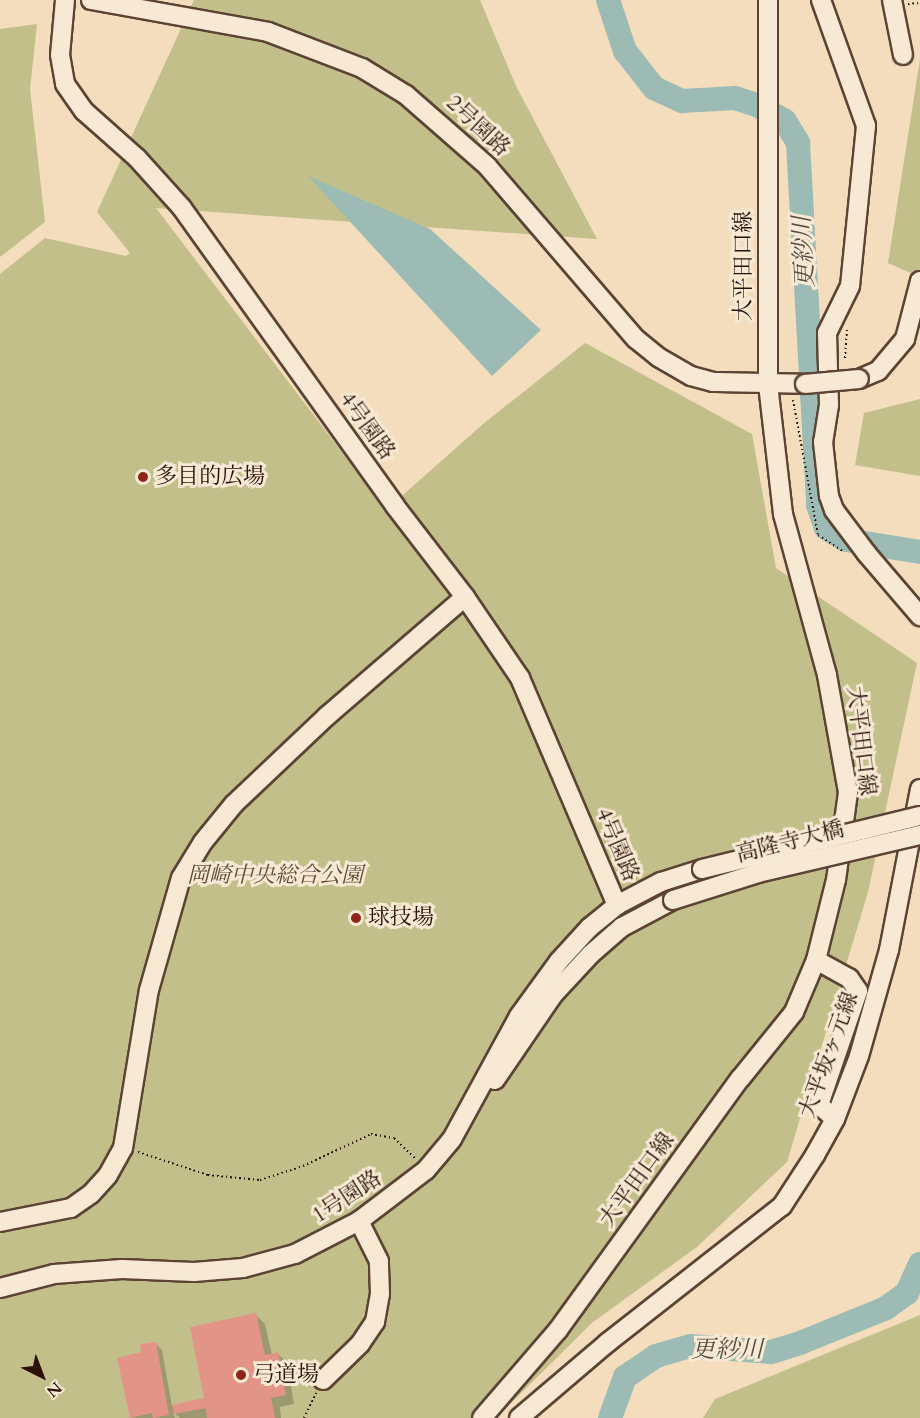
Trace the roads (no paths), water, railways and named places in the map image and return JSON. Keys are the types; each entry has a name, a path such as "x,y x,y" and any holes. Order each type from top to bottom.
{"street":[{"name":"4号園路","path":"65,0 60,55 65,84 84,111 137,159 182,208 395,507 465,597 520,678 617,905"},
{"name":"2号園路","path":"91,0 268,32 362,68 406,95 488,166 636,339 658,357 691,376 713,382 768,385 798,385 859,379 878,371 905,339 920,281"},
{"name":"大平田口線","path":"482,1418 558,1330 740,1080 794,1012 816,960 836,880 848,792 827,675 783,514 768,385 768,0"},
{"path":"821,0 866,126 850,286 827,333 830,405 823,442 829,496 834,510 867,554 920,616"},
{"path":"892,0 903,55"},
{"path":"0,1222 70,1208 91,1194 108,1174 123,1148 149,990 181,878 203,842 234,804 319,724 465,597"},
{"name":"大平坂ヶ元線","path":"519,1418 607,1343 782,1206 835,1119 859,1056 889,950 920,789"},
{"name":"高隆寺大橋","path":"662,882 702,869 920,816"},
{"name":"高隆寺大橋","path":"472,1107 505,1068 553,995 591,954 622,927 674,900 758,873 920,835"},
{"name":"1号園路","path":"0,1288 54,1274 122,1269 194,1272 243,1268 296,1254 359,1221 426,1170 472,1107 519,1016 559,961 590,928 617,905 662,882"},
{"path":"816,960 849,978 858,991 819,1105 835,1119"},
{"path":"323,1380 360,1344 375,1322 380,1294 379,1261 359,1221"}],"water":[{"path":"308,176 430,229 541,330 492,376"}],"waterway":[{"name":"更紗川","path":"608,0 625,51 654,88 682,101 735,98 757,105 785,121 798,143 818,505 826,528 846,540 920,552"},
{"name":"更紗川","path":"610,1418 625,1377 656,1356 691,1346 771,1352 800,1343 886,1308 907,1293 920,1264"}],"place":[{"name":"多目的広場","path":"143,477"},
{"name":"球技場","path":"356,918"},
{"name":"弓道場","path":"241,1375"}],"park label":[{"name":"岡崎中央総合公園","path":"275,876"}]}
